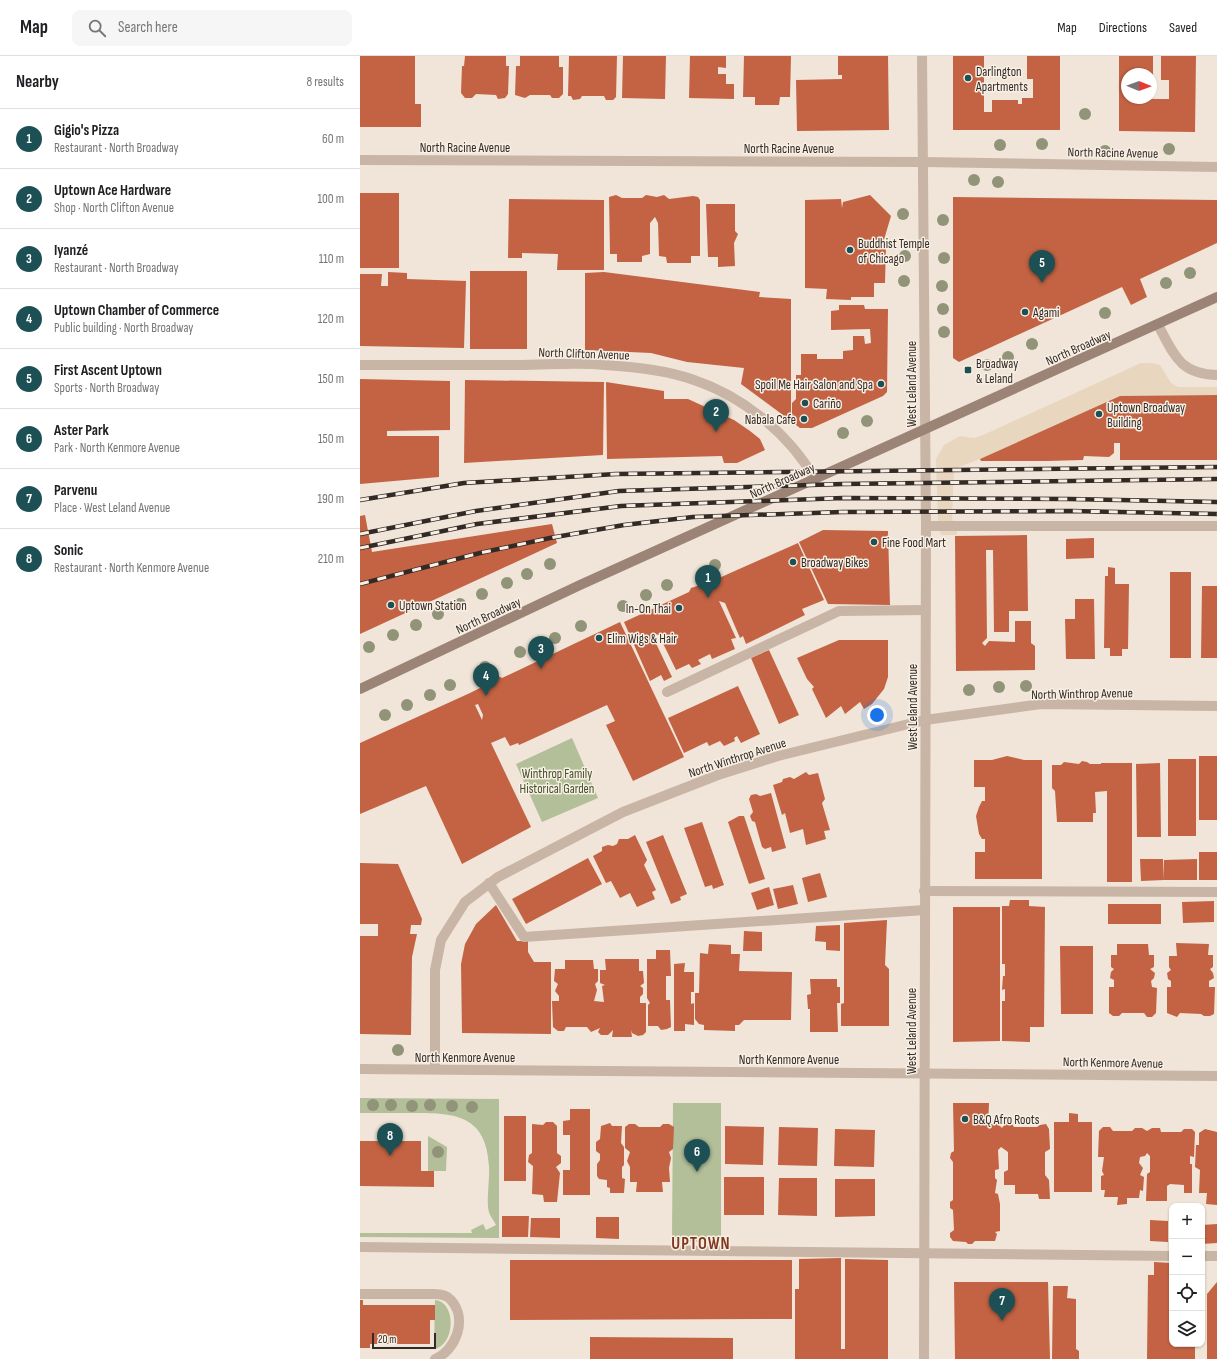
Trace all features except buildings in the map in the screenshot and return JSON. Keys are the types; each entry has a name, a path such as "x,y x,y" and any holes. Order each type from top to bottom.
{"main road":[{"name":"North Broadway","path":"360,689 580,585 924,431 1217,297"}],"street":[{"name":"West Leland Avenue","path":"922,56 926,526 924,1359"},
{"name":"North Racine Avenue","path":"360,160 923,162 1217,167"},
{"path":"1158,325 1180,362 1193,372 1217,375"},
{"name":"North Clifton Avenue","path":"360,365 603,364 654,370 694,379 724,393 750,408 775,429 803,459 815,479"},
{"path":"926,526 1217,526"},
{"path":"667,692 838,611 925,610"},
{"name":"North Winthrop Avenue","path":"435,1069 434,980 441,940 465,902 489,883 560,843 622,812 718,775 778,756 925,720 1040,704 1217,706"},
{"path":"489,883 524,937 924,910"},
{"path":"924,891 1217,892"},
{"name":"North Kenmore Avenue","path":"360,1069 1217,1076"},
{"path":"360,1247 1169,1256"},
{"path":"1205,1256 1217,1256"},
{"path":"360,1294 434,1294 444,1295 451,1299 458,1316 457,1336 448,1351 435,1359"}],"green space":[{"name":"Winthrop Family Historical Garden","path":"572,738 598,798 542,822 516,764"},
{"path":"360,1098 499,1099 499,1238 360,1237 360,1233 472,1233 471,1230 483,1224 486,1230 496,1225 488,1208 489,1166 487,1149 482,1137 475,1127 467,1121 444,1114 360,1113"},
{"path":"673,1103 721,1103 721,1242 672,1241"},
{"path":"428,1136 447,1147 446,1171 428,1171"},
{"path":"435,1300 442,1303 447,1308 451,1324 446,1340 441,1346 434,1349"}],"shaded area":[{"path":"1141,363 1160,365 1171,383 1178,387 1217,387 1217,395 1120,396 980,459 954,469 952,519 956,526 957,535 941,535 938,520 936,459 944,445 960,436 974,438 981,436"}],"railway":[{"path":"360,500 464,483 616,474 1217,467"},
{"path":"360,534 476,511 619,491 843,484 1217,479"},
{"path":"360,548 477,524 621,506 843,498 1070,499 1217,502"},
{"path":"360,584 480,553 550,538 624,525 693,517 842,512 1070,511 1217,514"}],"place":[{"name":"Darlington Apartments","path":"968,78"},
{"name":"Buddhist Temple of Chicago","path":"850,250"},
{"name":"First Ascent Uptown","path":"1042,283"},
{"name":"Agami","path":"1025,312"},
{"name":"Broadway & Leland","path":"968,370"},
{"name":"Spoil Me Hair Salon and Spa","path":"881,384"},
{"name":"Cariño","path":"805,403"},
{"name":"Uptown Broadway Building","path":"1099,414"},
{"name":"Nabala Cafe","path":"804,419"},
{"name":"Uptown Ace Hardware","path":"716,432"},
{"name":"Fine Food Mart","path":"874,542"},
{"name":"Broadway Bikes","path":"793,562"},
{"name":"Gigio's Pizza","path":"708,598"},
{"name":"Uptown Station","path":"391,605"},
{"name":"In-On Thai","path":"679,608"},
{"name":"Elim Wigs & Hair","path":"599,638"},
{"name":"Iyanzé","path":"541,669"},
{"name":"Uptown Chamber of Commerce","path":"486,696"},
{"name":"B&Q Afro Roots","path":"965,1119"},
{"name":"Sonic","path":"390,1156"},
{"name":"Aster Park","path":"697,1172"},
{"name":"Parvenu","path":"1002,1321"}],"district":[{"name":"UPTOWN","path":"701,1243"}]}
